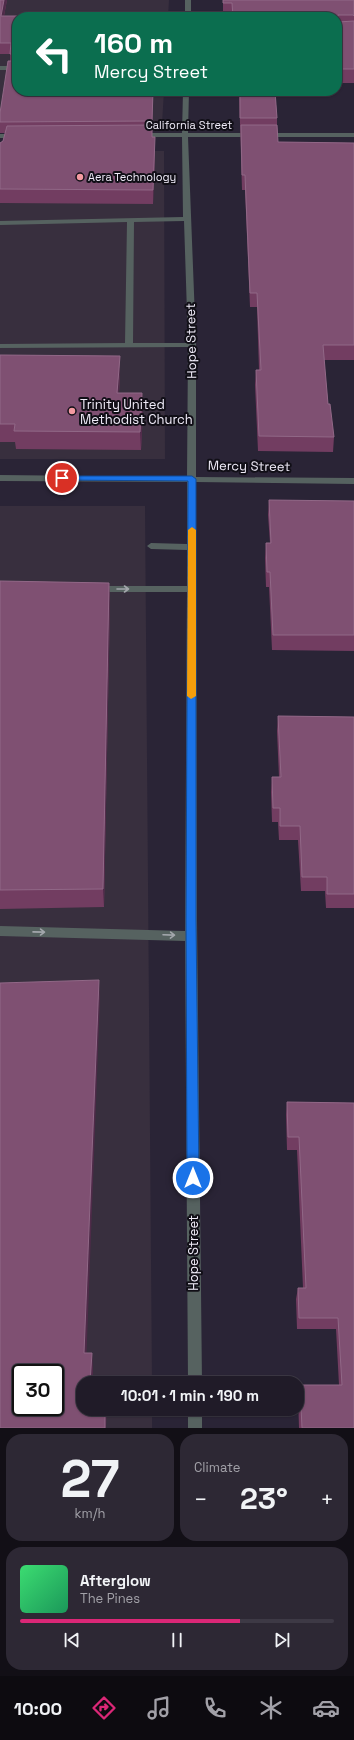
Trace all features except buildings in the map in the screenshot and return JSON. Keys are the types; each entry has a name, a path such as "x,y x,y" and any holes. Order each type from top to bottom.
{"street":[{"path":"188,0 188,12"},
{"path":"0,68 12,68"},
{"name":"Hope Street","path":"186,96 185,135 187,220 192,345 191,936 195,1376"},
{"name":"California Street","path":"133,136 354,135"},
{"path":"2,139 25,136"},
{"path":"129,345 131,220"},
{"path":"0,223 187,220"},
{"path":"0,346 192,345"},
{"name":"Mercy Street","path":"0,478 354,481"},
{"path":"151,546 192,546"},
{"path":"88,589 192,588"},
{"path":"0,931 191,936"},
{"path":"195,1416 195,1428"}],"shaded area":[{"path":"0,0 169,0 168,12 12,12 12,96 164,96 162,124 0,120"},
{"path":"0,151 164,151 165,459 0,459"},
{"path":"0,506 145,506 152,1376 76,1376 76,1416 152,1416 152,1428 0,1428"}],"slow traffic":[{"path":"191,696 192,530"}],"place":[{"name":"Aera Technology","path":"80,177"},
{"name":"Trinity United Methodist Church","path":"72,411"}],"route":[{"path":"62,478 192,479 191,920 193,1178"}]}
